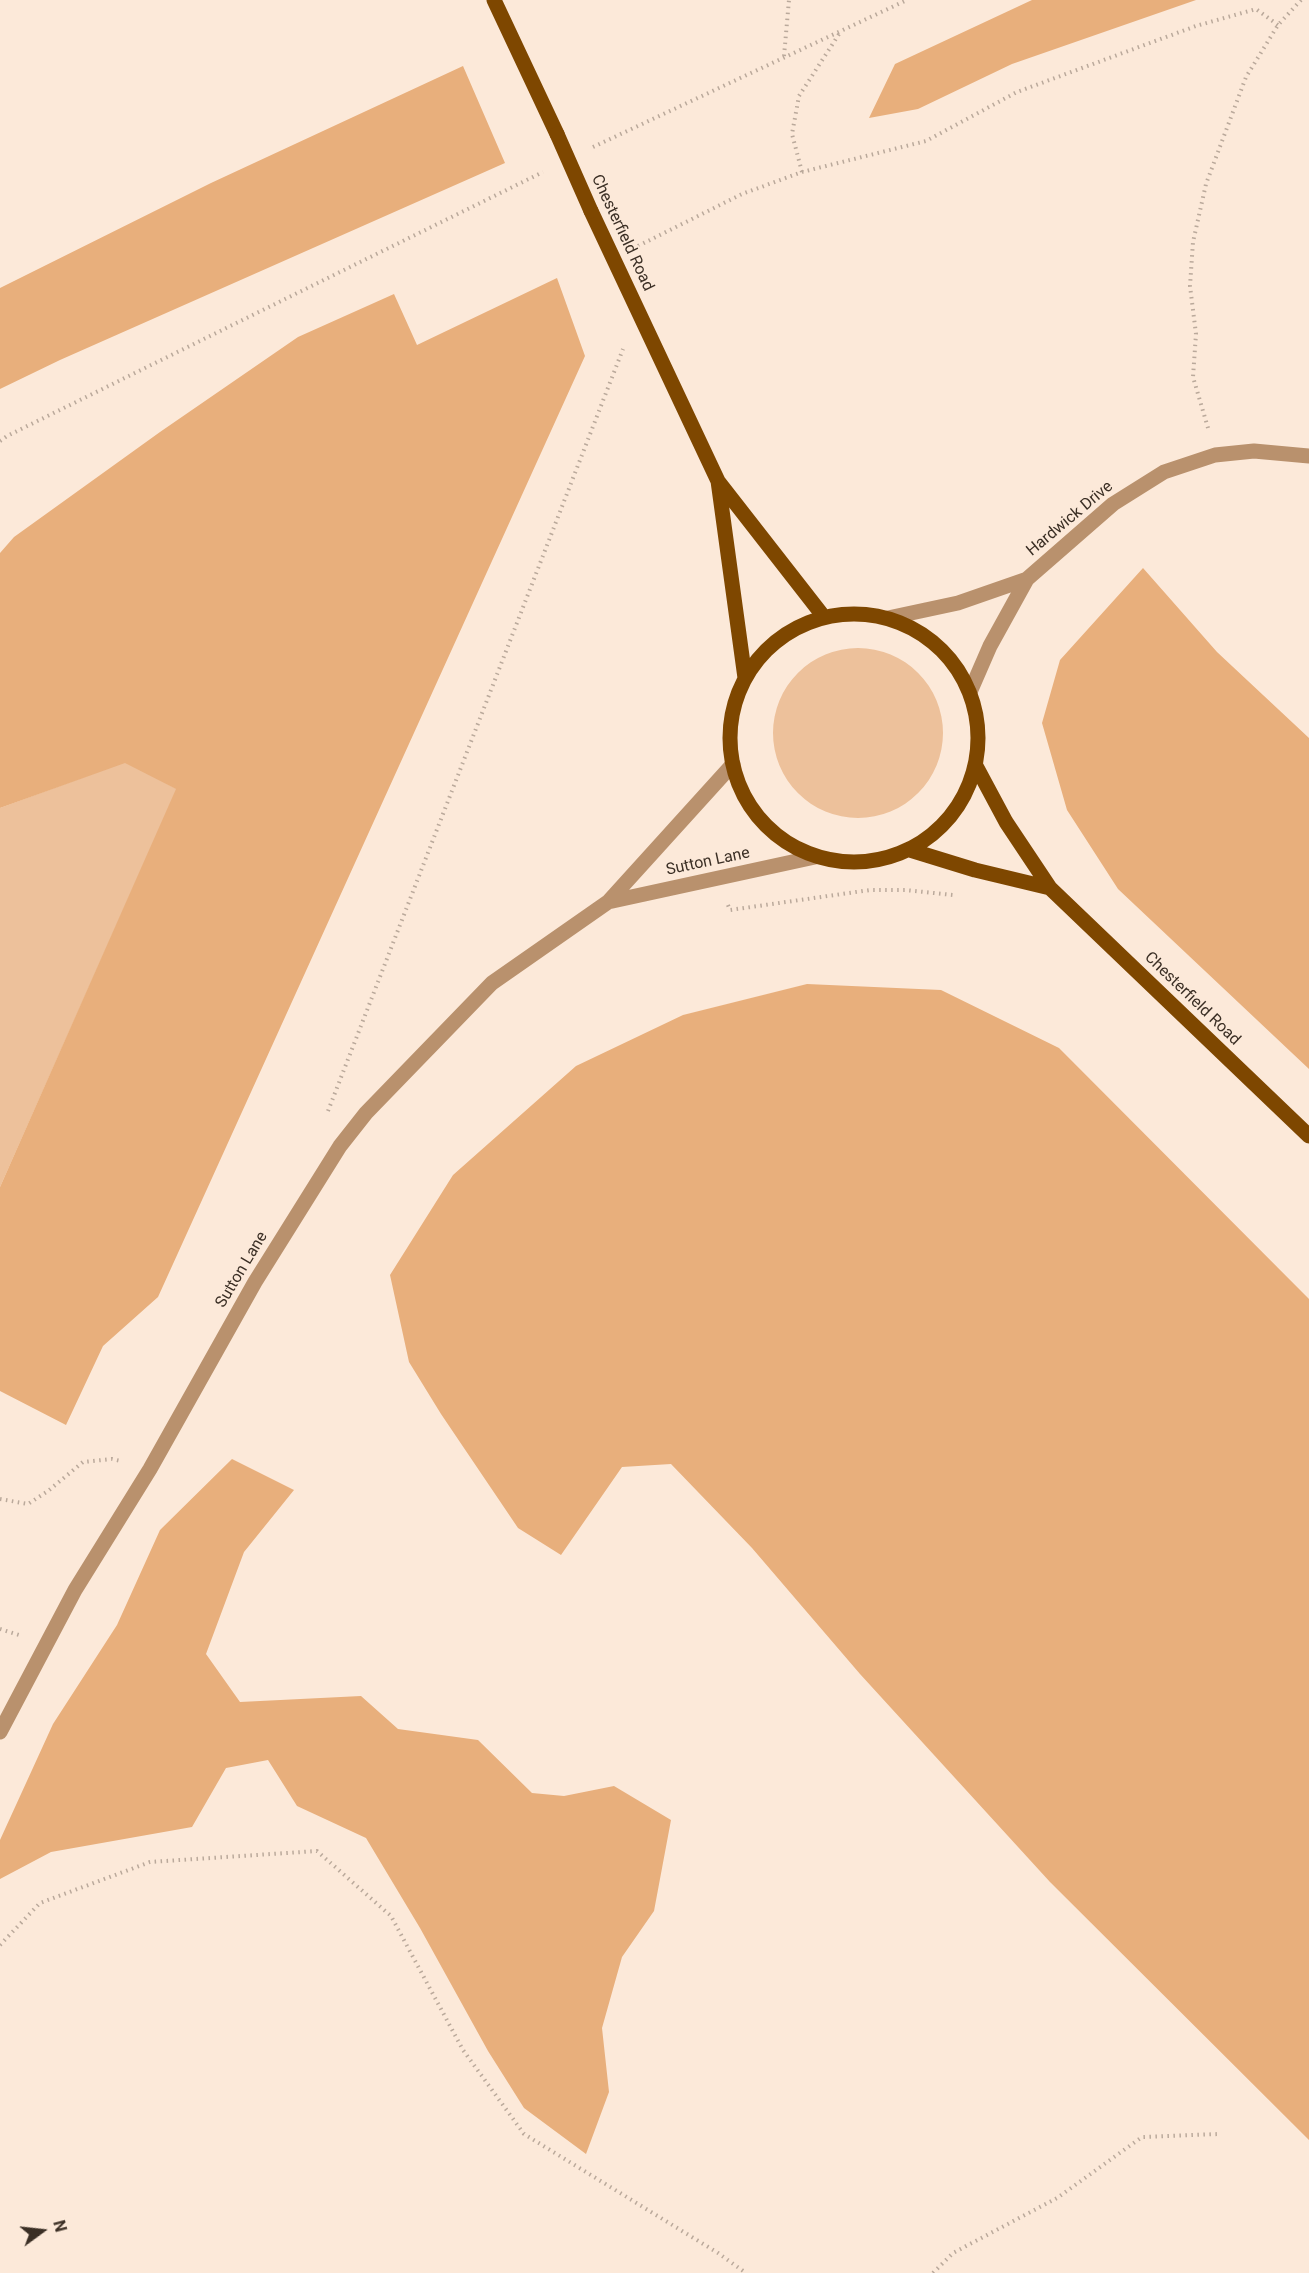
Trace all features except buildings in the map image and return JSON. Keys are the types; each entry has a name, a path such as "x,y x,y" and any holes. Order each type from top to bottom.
{"main road":[{"name":"Chesterfield Road","path":"494,0 718,481 824,617"},
{"name":"Chesterfield Road","path":"718,481 744,678"},
{"path":"856,613 888,618 915,629 938,645 957,667 970,692 978,729 976,766 963,800 940,829 910,850 879,860 847,863 815,856 786,843 761,821 743,794 733,764 730,734 734,705 744,678 759,657 778,639 800,626 824,617 856,613"},
{"name":"Chesterfield Road","path":"976,766 1006,822 1050,888 1309,1136"},
{"path":"910,850 975,870 1050,888"}],"street":[{"name":"Hardwick Drive","path":"970,692 990,646 1027,579 1113,504 1164,472 1215,455 1254,451 1309,456"},
{"name":"Hardwick Drive","path":"888,618 958,603 1027,579"},
{"name":"Sutton Lane","path":"0,1732 75,1590 150,1469 255,1282 340,1146 366,1113 492,982 608,902 733,764"},
{"name":"Sutton Lane","path":"608,902 815,856"}],"path":[{"path":"784,57 789,0"},
{"path":"585,151 908,0"},
{"path":"1215,455 1193,377 1196,334 1190,286 1193,242 1206,184 1246,77 1278,25 1300,0"},
{"path":"613,258 742,194 802,172 926,141 1017,92 1196,26 1257,9 1278,25"},
{"path":"802,172 792,134 799,96 842,30"},
{"path":"0,441 28,425 553,167"},
{"path":"340,1146 325,1119 639,309"},
{"path":"719,878 730,910 870,890 905,890 966,897 975,870"},
{"path":"0,1499 28,1504 48,1491 83,1462 112,1459 150,1469"},
{"path":"0,1945 40,1903 150,1862 317,1851 391,1916 463,2049 524,2134 708,2247 746,2273"},
{"path":"933,2273 953,2253 1057,2198 1142,2137 1219,2134"}],"shaded area":[{"path":"1032,0 1196,0 1012,64 918,109 869,118 895,64"},
{"path":"463,66 505,163 60,360 0,389 0,288 211,183"},
{"path":"557,278 585,356 158,1297 103,1346 66,1425 0,1391 0,1187 176,789 125,763 0,808 0,553 14,537 298,337 394,294 417,345"},
{"path":"1143,568 1217,652 1309,738 1309,1069 1118,889 1067,810 1042,723 1060,660"},
{"path":"858,648 875,649 891,654 918,673 937,700 942,716 942,750 937,766 918,793 891,812 875,817 858,818 841,817 825,812 798,793 779,766 774,750 773,733 774,716 779,700 798,673 825,654 841,649"},
{"path":"125,762 177,789 0,1187 0,808"},
{"path":"807,984 941,990 1059,1048 1309,1299 1309,2140 1050,1882 860,1674 752,1548 671,1464 622,1467 561,1555 518,1528 409,1362 390,1275 453,1175 576,1066 683,1015"},
{"path":"232,1459 294,1490 244,1552 206,1654 240,1702 361,1696 398,1729 478,1740 532,1793 564,1796 614,1786 671,1820 654,1911 622,1957 602,2028 609,2092 586,2154 524,2108 488,2051 420,1928 366,1838 297,1806 268,1760 226,1768 192,1827 51,1852 0,1879 0,1840 53,1724 117,1625 160,1530"}]}
